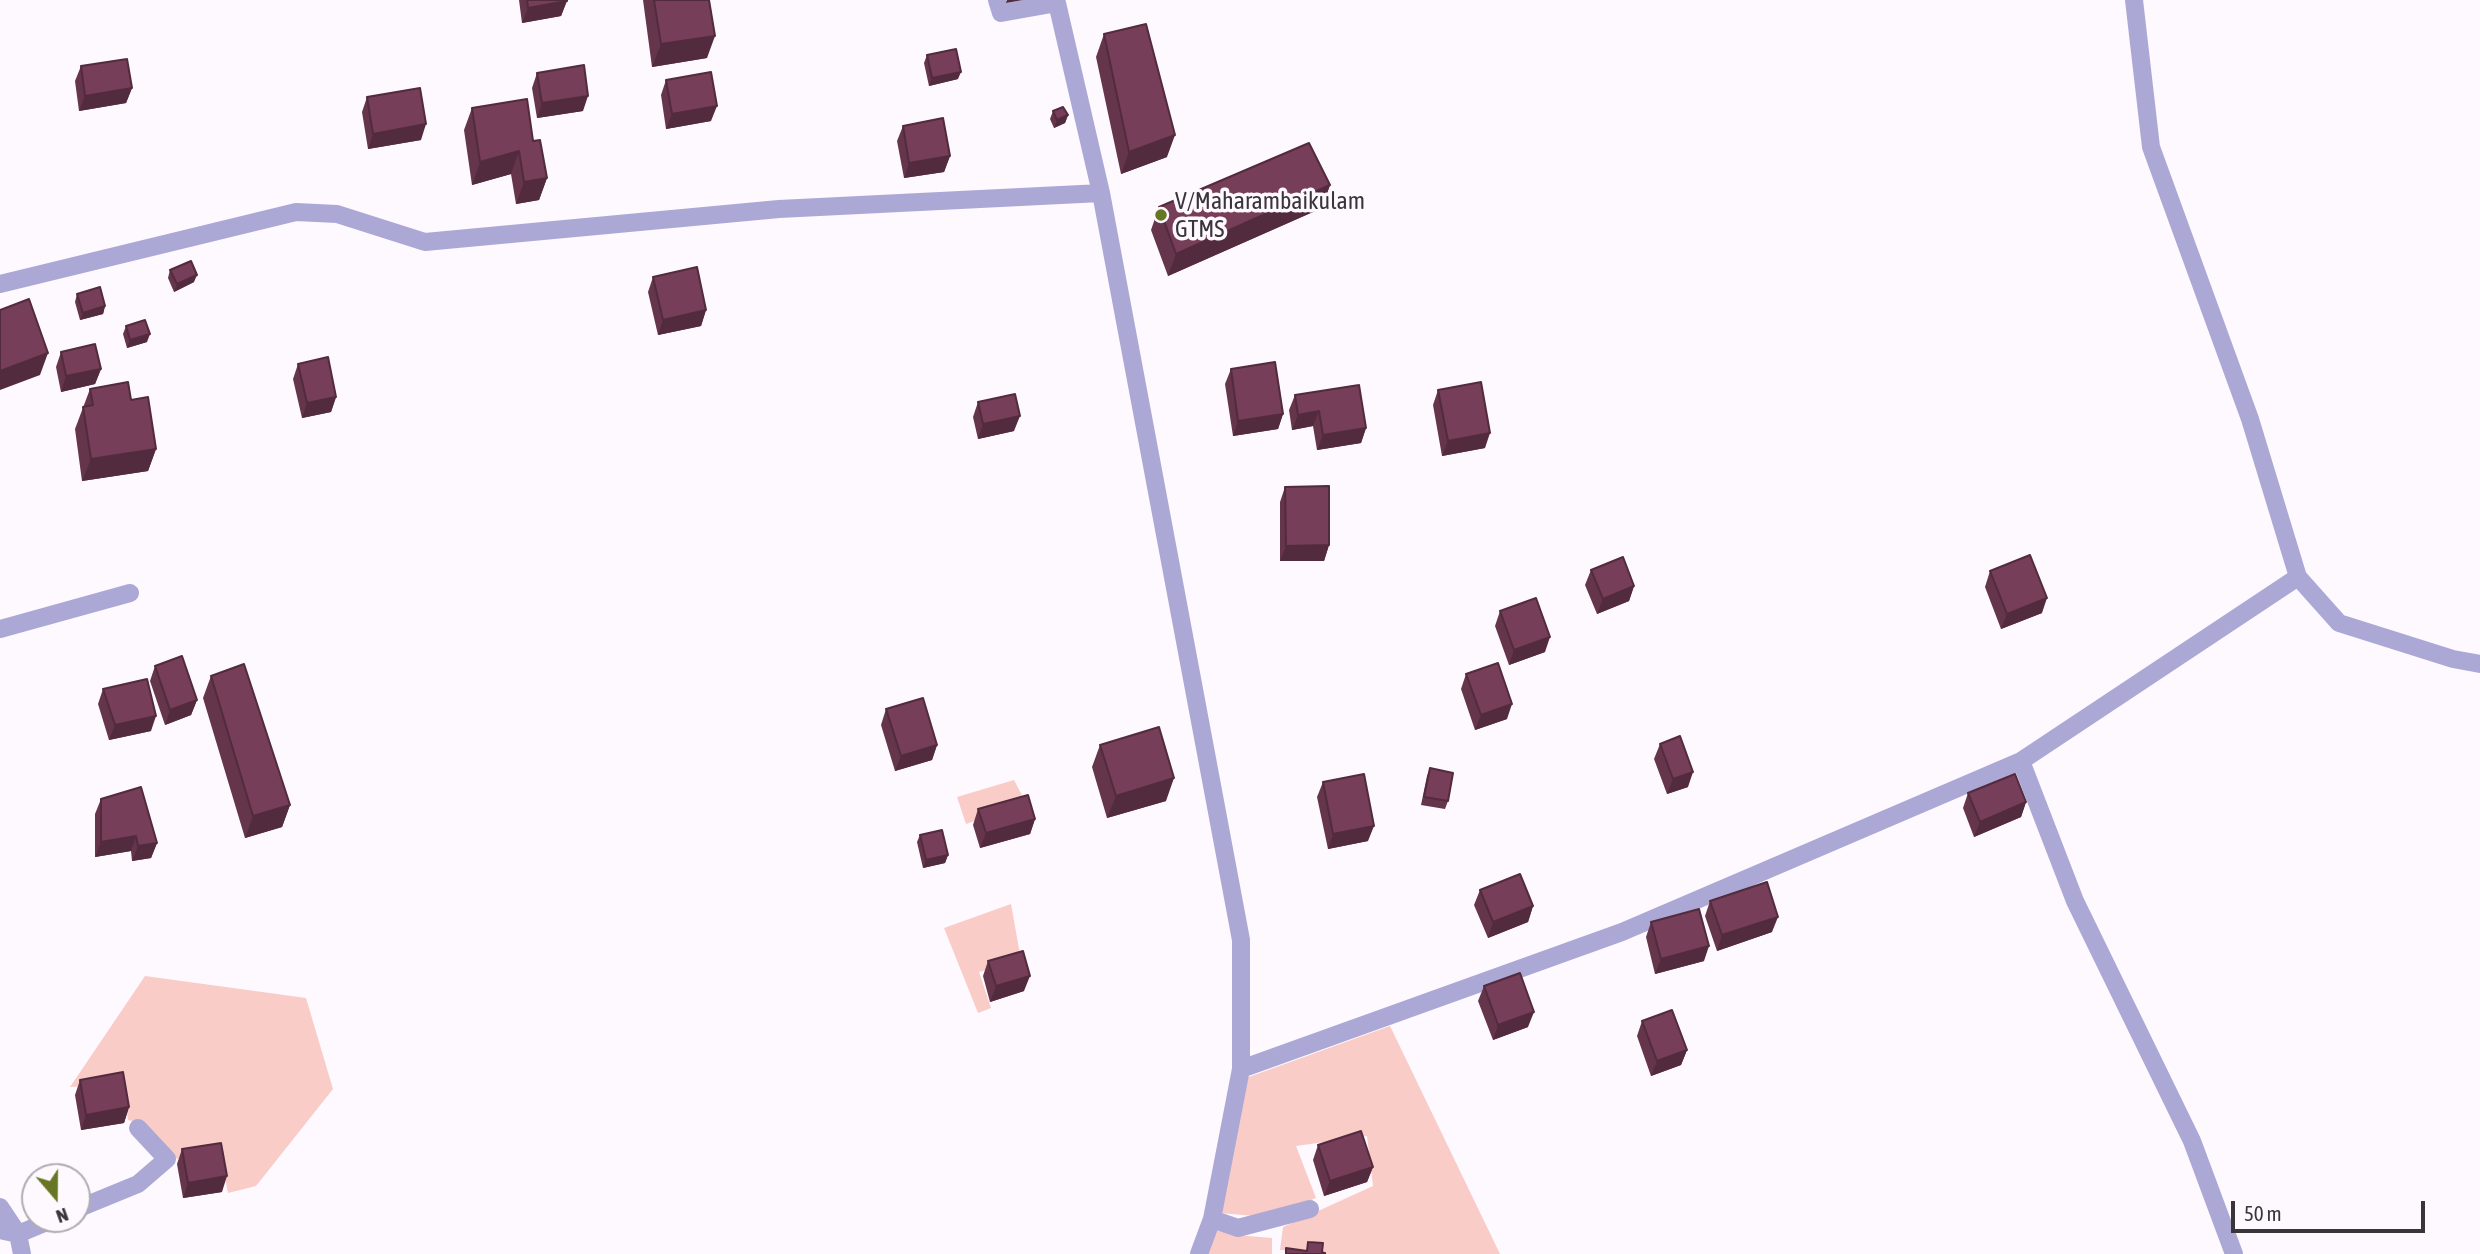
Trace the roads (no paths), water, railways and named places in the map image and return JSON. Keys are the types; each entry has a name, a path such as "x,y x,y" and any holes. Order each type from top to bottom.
{"street":[{"path":"997,0 1001,13 1057,2 1101,193 1241,940 1241,1069 1212,1219 1199,1254"},
{"path":"2134,0 2151,147 2250,419 2298,577 2339,623 2453,659 2480,664"},
{"path":"0,284 296,212 337,214 425,243 779,209 1101,193"},
{"path":"1241,1069 1622,932 2021,761 2298,577"},
{"path":"0,629 130,593"},
{"path":"2021,761 2076,901 2192,1141 2234,1254"},
{"path":"91,1203 138,1184 167,1159 138,1128"},
{"path":"0,1207 18,1234 22,1254"},
{"path":"1212,1219 1238,1228 1310,1209"},
{"path":"0,1230 21,1233"}],"place":[{"name":"V/Maharambaikulam GTMS","path":"1161,215"}]}
